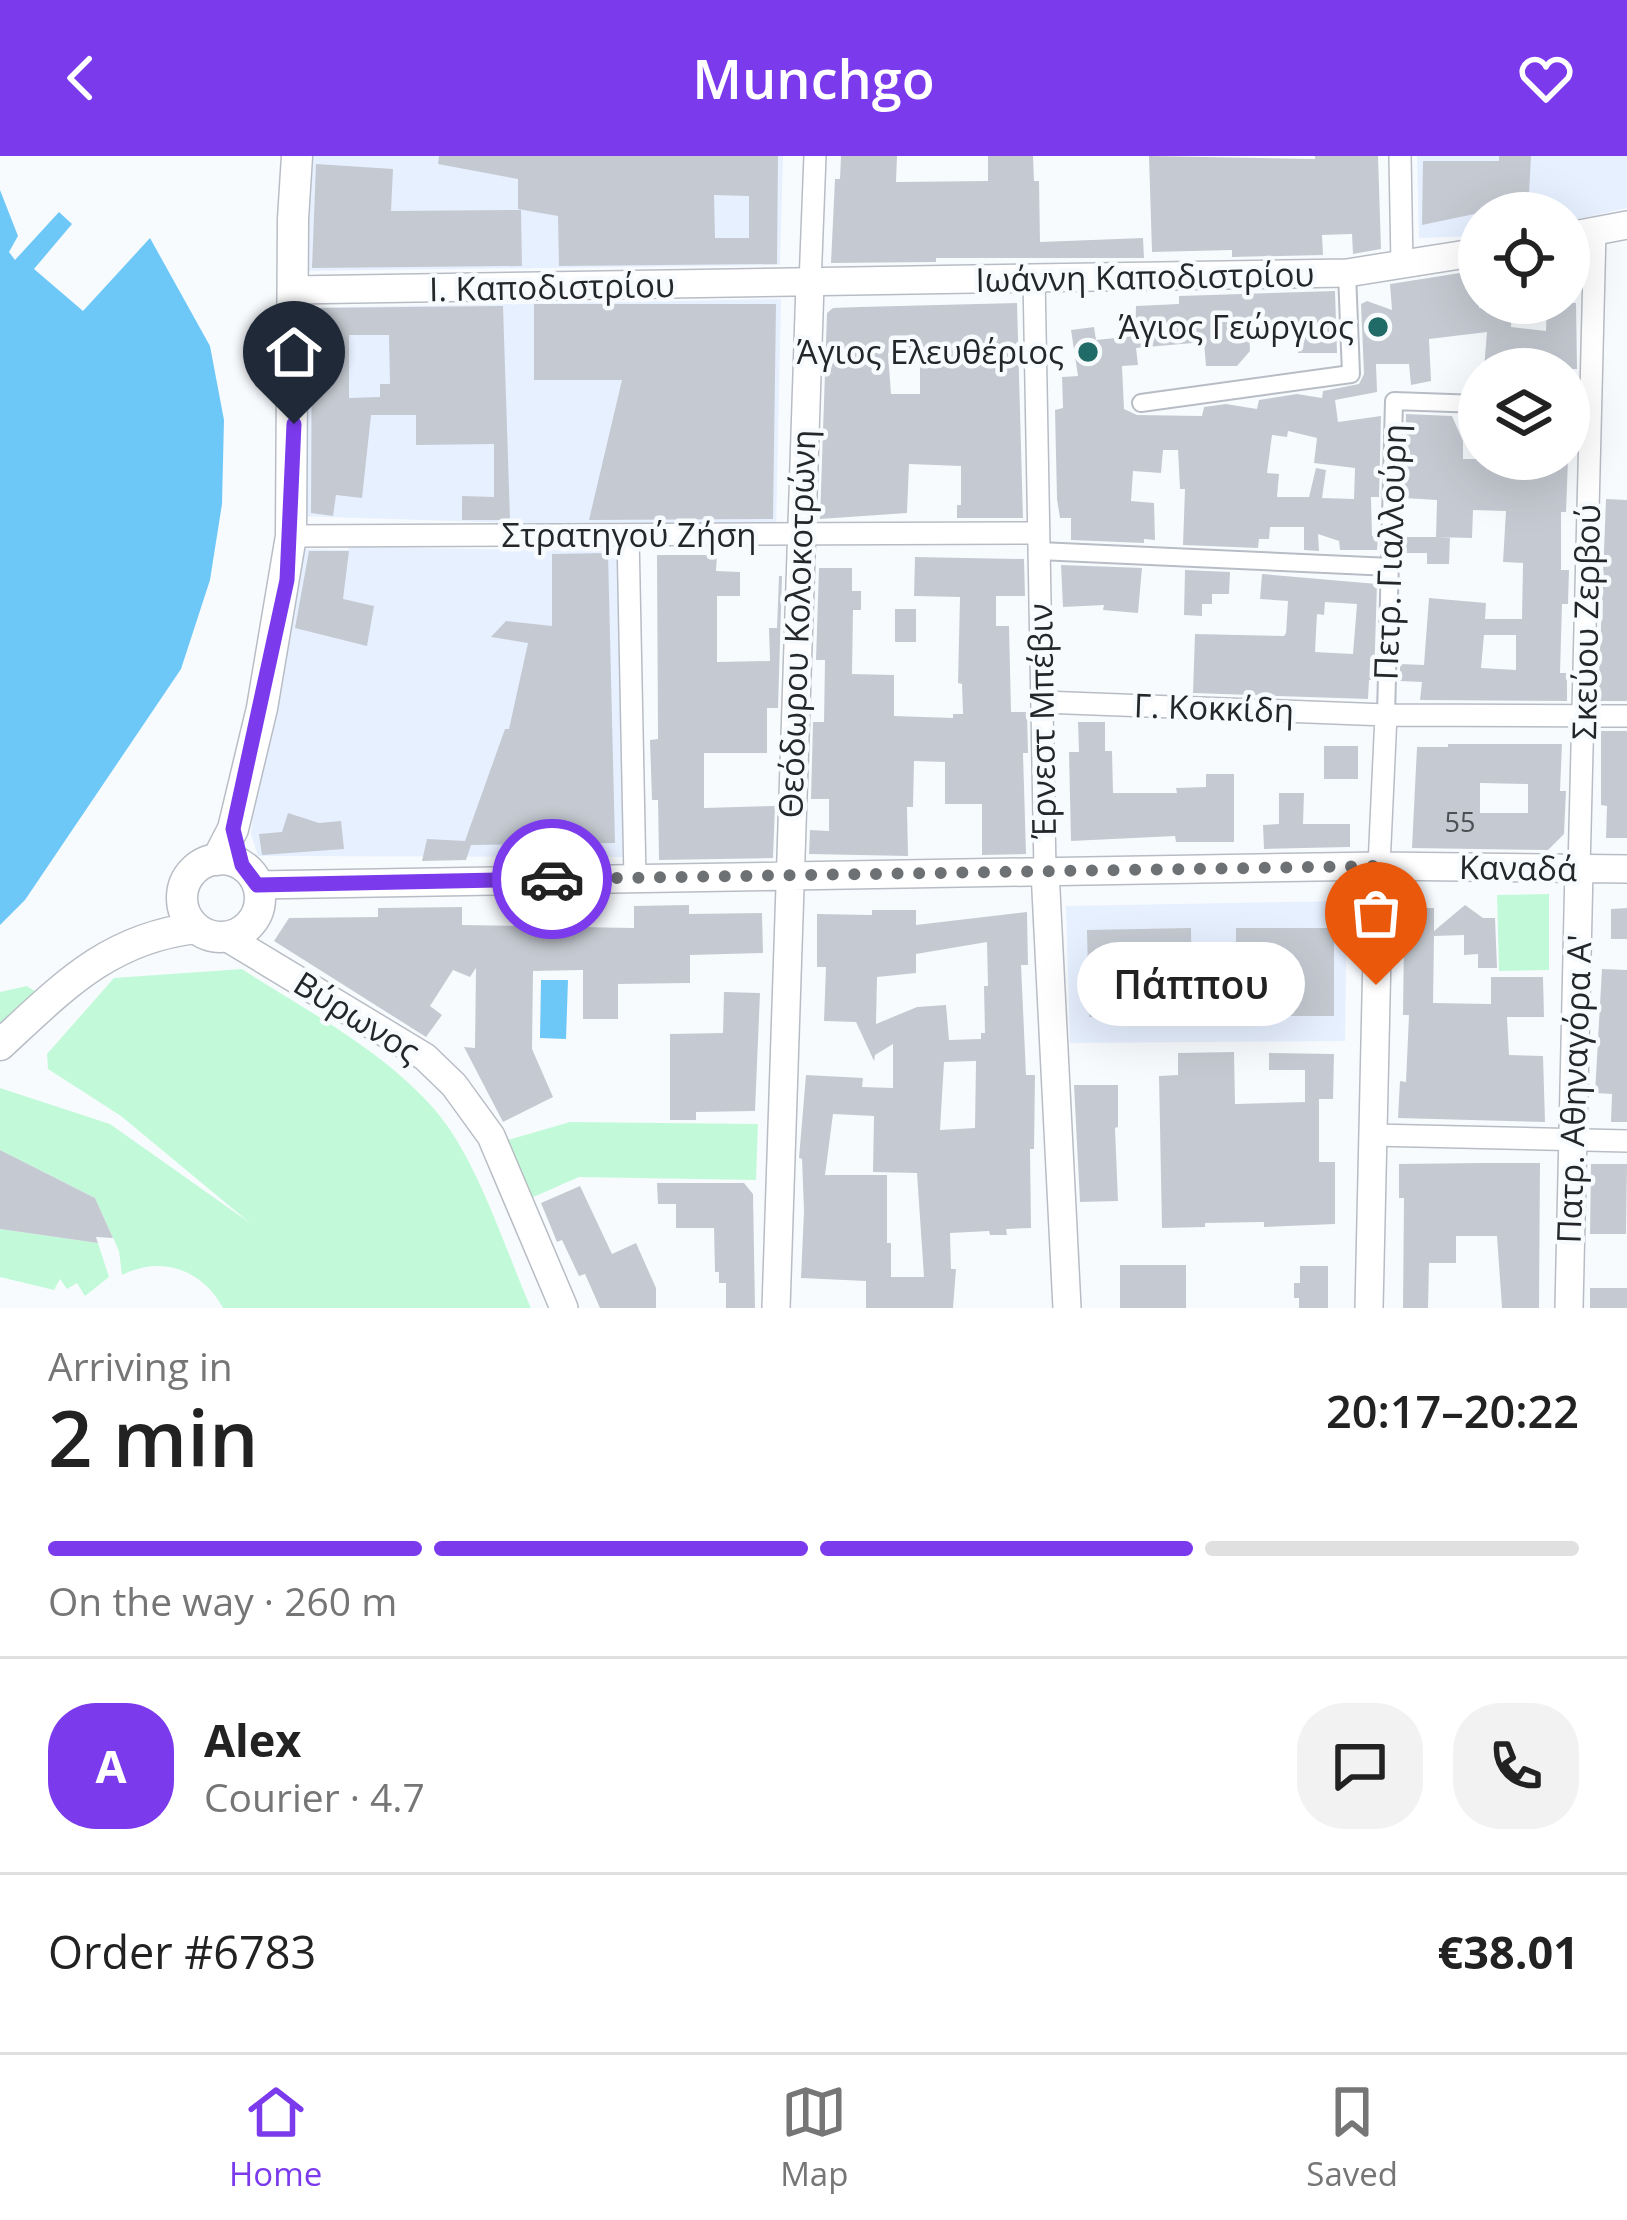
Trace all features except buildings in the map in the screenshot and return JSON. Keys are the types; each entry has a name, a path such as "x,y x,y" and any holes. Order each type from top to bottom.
{"main road":[{"path":"238,870 204,863 186,880 188,917 206,934 226,938 252,922 260,898 238,870 233,829 262,708 291,536 297,156"},
{"path":"0,1045 80,973 188,917"}],"street":[{"name":"Θεόδωρου Κολοκοτρώνη","path":"776,1308 815,156"},
{"path":"1400,156 1402,266"},
{"path":"1590,232 1627,225"},
{"name":"Ιωάννη Καποδιστρίου","path":"810,284 1347,273 1458,256"},
{"path":"1141,403 1351,374 1347,273"},
{"name":"Έρνεστ Μπέβιν","path":"1034,277 1045,871 1067,1308"},
{"name":"Ι. Καποδιστρίου","path":"293,290 810,284"},
{"name":"Πετρ. Γιαλλούρη","path":"1386,715 1394,401 1458,403"},
{"name":"Σκεύου Ζερβού","path":"1580,869 1581,480"},
{"name":"Στρατηγού Ζήση","path":"291,536 799,534 1039,542"},
{"path":"628,535 635,878"},
{"path":"1039,542 1391,567"},
{"name":"Γ. Κοκκίδη","path":"1042,702 1386,715 1627,716"},
{"path":"1369,1308 1386,715"},
{"name":"Καναδά","path":"238,870 635,878 1379,866 1627,869"},
{"name":"Πατρ. Αθηναγόρα Α'","path":"1568,1308 1580,869"},
{"name":"Βύρωνος","path":"226,938 425,1057 454,1085 491,1136 564,1308"},
{"path":"1373,1135 1627,1141"}],"shaded area":[{"path":"301,156 783,156 780,265 298,271"},
{"path":"1417,156 1627,156 1627,208 1590,216 1590,192 1458,192 1458,237 1419,238"},
{"path":"781,299 776,531 294,516 295,308"},
{"path":"301,549 620,551 623,857 258,856 251,834 253,808"},
{"path":"1347,901 1345,1041 1070,1043 1066,906"}],"green space":[{"path":"1549,894 1549,970 1499,971 1497,895"},
{"path":"242,969 368,1050 435,1110 477,1179 531,1308 223,1308 204,1284 179,1269 151,1266 122,1275 119,1251 95,1198 0,1150 0,1088 110,1124 250,1223 121,1116 48,1069 47,1054 114,978"},
{"path":"27,986 36,992 0,1034 0,992"},
{"path":"570,1122 758,1124 756,1180 579,1177 531,1198 508,1140"},
{"path":"0,1229 98,1243 109,1277 85,1296 77,1283 67,1289 60,1279 54,1290 0,1277"}],"water":[{"path":"0,190 18,236 9,252 15,260 59,212 72,224 34,269 83,311 150,238 210,346 224,420 222,504 210,580 181,669 25,900 0,925"},
{"path":"541,980 568,980 566,1039 540,1038"}],"way so far":[{"path":"552,879 1379,866 1376,985"}],"place":[{"name":"Άγιος Γεώργιος","path":"1378,327"},
{"name":"Άγιος Ελευθέριος","path":"1088,352"},
{"name":"Πάππου","path":"1376,985"}],"route":[{"path":"294,424 287,580 233,829 242,865 257,885 552,879"}]}
